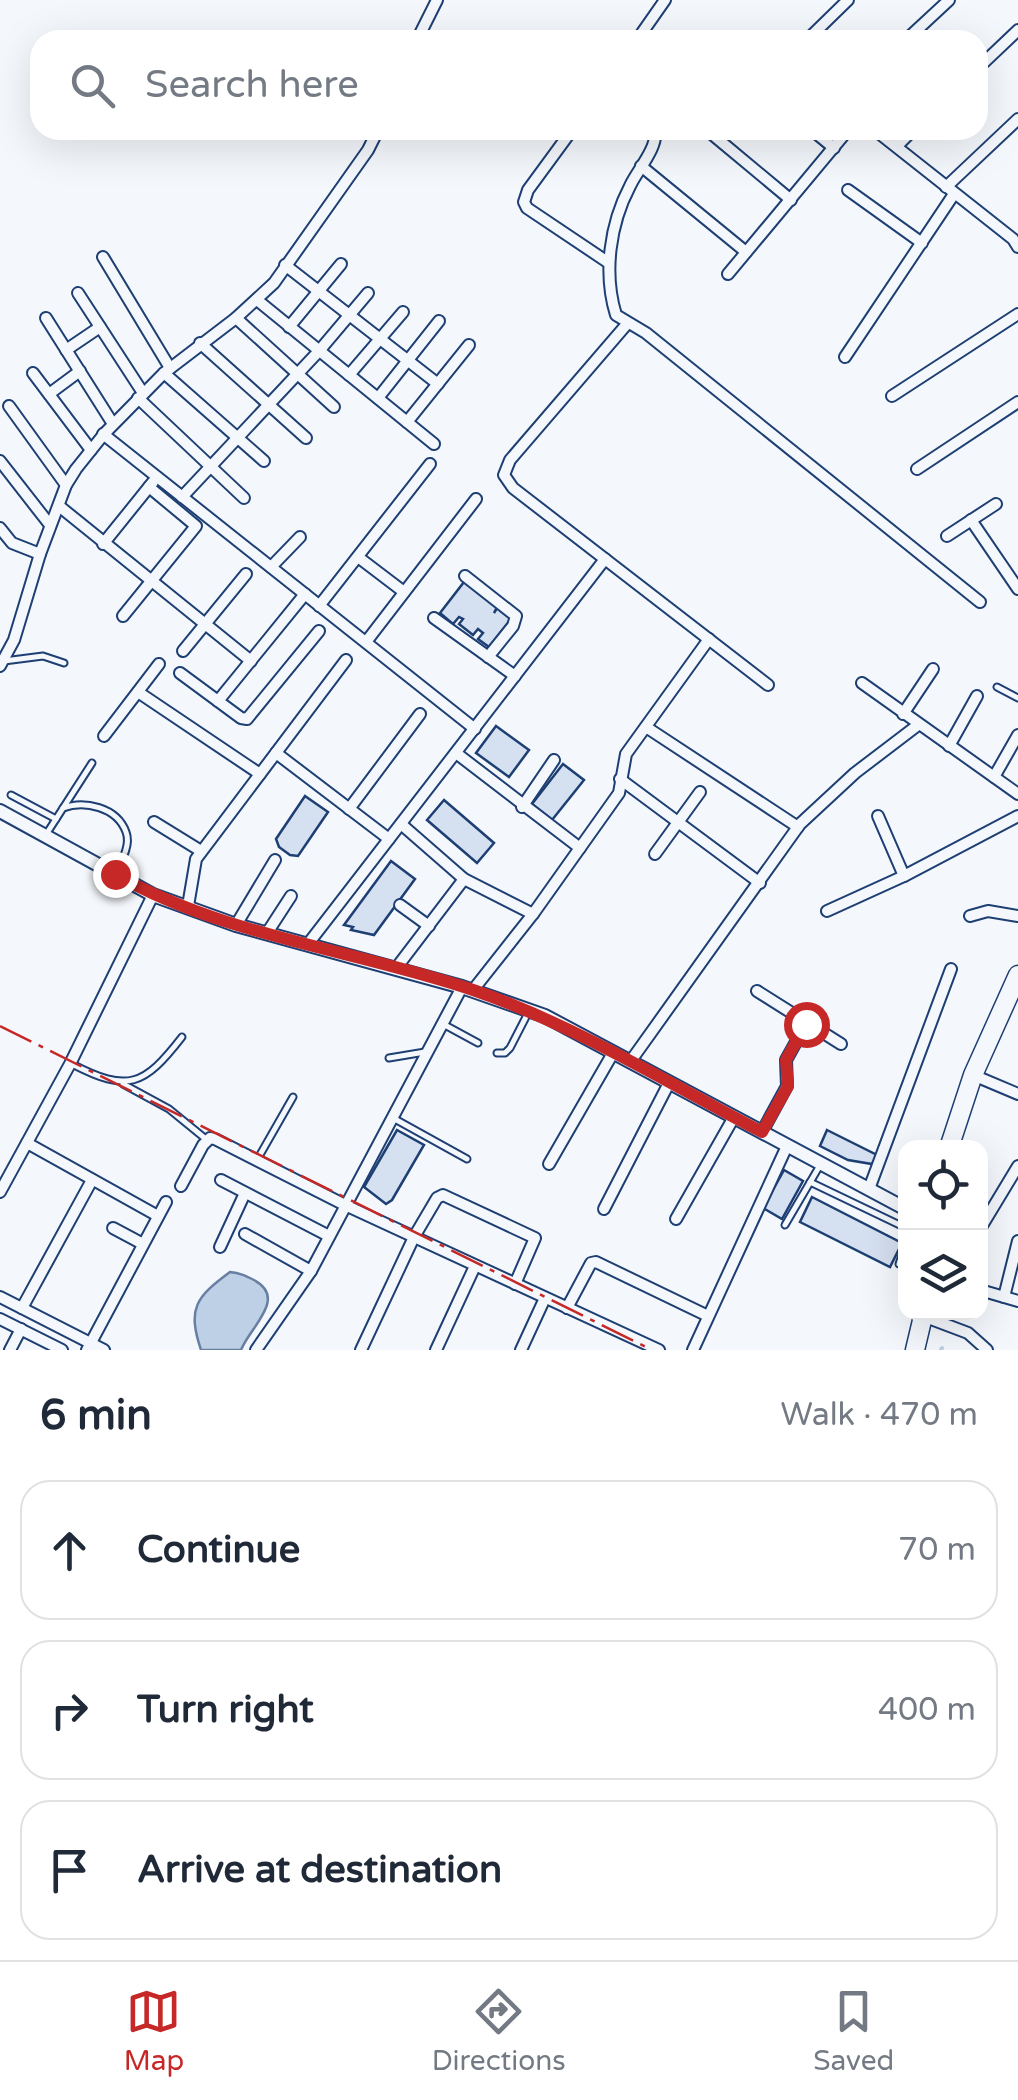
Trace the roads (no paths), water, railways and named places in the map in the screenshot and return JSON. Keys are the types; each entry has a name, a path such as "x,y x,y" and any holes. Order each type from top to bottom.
{"main road":[{"path":"952,1140 973,1075 1018,974"},
{"path":"915,1350 922,1320"}],"street":[{"path":"423,30 438,0"},
{"path":"644,30 666,0"},
{"path":"817,30 848,0"},
{"path":"917,30 949,0"},
{"path":"988,58 1018,30"},
{"path":"845,357 922,243 950,190 1018,120"},
{"path":"2,663 14,640 66,485 103,434 140,396 256,300 373,140"},
{"path":"565,140 528,190 524,202 609,263"},
{"path":"655,140 617,218 609,263 616,315 662,346 980,602"},
{"path":"718,140 790,200"},
{"path":"824,140 834,148"},
{"path":"728,274 840,140"},
{"path":"888,140 1018,247"},
{"path":"896,146 902,140"},
{"path":"641,166 746,252"},
{"path":"848,190 922,243"},
{"path":"103,257 167,370 264,461"},
{"path":"289,327 341,264"},
{"path":"285,265 438,384"},
{"path":"78,292 140,396 244,498"},
{"path":"182,497 368,293"},
{"path":"256,300 434,444"},
{"path":"349,375 403,312"},
{"path":"892,396 1018,314"},
{"path":"46,318 114,424"},
{"path":"236,318 334,407"},
{"path":"378,398 439,321"},
{"path":"627,324 510,460 504,474 513,488 768,685"},
{"path":"66,350 100,327"},
{"path":"200,343 306,438"},
{"path":"407,422 470,345"},
{"path":"49,394 80,371"},
{"path":"34,373 91,450"},
{"path":"916,468 1018,402"},
{"path":"8,406 66,485"},
{"path":"103,434 475,729"},
{"path":"0,461 50,525"},
{"path":"320,606 430,464"},
{"path":"104,544 157,477"},
{"path":"123,616 196,526 149,487"},
{"path":"366,642 476,499"},
{"path":"947,536 996,504"},
{"path":"59,506 251,661"},
{"path":"972,520 1018,588"},
{"path":"0,528 12,543 40,554"},
{"path":"271,567 300,537"},
{"path":"358,556 404,592"},
{"path":"308,944 605,559"},
{"path":"183,651 246,574"},
{"path":"465,576 516,616 513,626 488,657"},
{"path":"218,701 305,594"},
{"path":"434,618 515,676"},
{"path":"180,673 246,719 320,631"},
{"path":"256,1350 311,1270 442,1024 533,914 619,792 626,754 709,639"},
{"path":"188,906 194,866 201,851 346,660"},
{"path":"104,736 159,664"},
{"path":"903,714 933,669"},
{"path":"862,683 1018,794"},
{"path":"138,692 260,774"},
{"path":"949,746 977,696"},
{"path":"349,809 420,714"},
{"path":"646,726 798,827"},
{"path":"630,1062 798,827 855,774 918,726"},
{"path":"994,777 1018,735"},
{"path":"276,753 389,839"},
{"path":"456,753 580,848"},
{"path":"522,807 554,760"},
{"path":"620,779 760,883"},
{"path":"655,854 700,792"},
{"path":"0,811 153,896 236,925 468,988 530,1011 898,1204"},
{"path":"878,816 904,876"},
{"path":"827,911 1018,816"},
{"path":"154,822 201,851"},
{"path":"401,824 464,879 533,914"},
{"path":"236,925 275,860"},
{"path":"397,968 464,879"},
{"path":"0,1192 70,1064 153,896"},
{"path":"267,933 291,896"},
{"path":"400,905 429,926"},
{"path":"970,916 988,911 1018,916"},
{"path":"869,1188 951,968"},
{"path":"758,990 841,1044"},
{"path":"762,1132 788,1086 786,1060 806,1024"},
{"path":"549,1164 613,1052"},
{"path":"973,1075 1018,1094"},
{"path":"604,1208 668,1082"},
{"path":"676,1219 734,1117"},
{"path":"181,1186 207,1140 215,1139 414,1238 659,1350"},
{"path":"27,1143 158,1216"},
{"path":"693,1350 787,1146"},
{"path":"988,1216 1016,1172"},
{"path":"22,1308 92,1180"},
{"path":"221,1180 329,1236"},
{"path":"220,1247 246,1193"},
{"path":"360,1350 437,1198 448,1195 535,1238 515,1284"},
{"path":"0,1297 94,1348 166,1202"},
{"path":"113,1228 143,1244"},
{"path":"246,1234 311,1270"},
{"path":"1004,1297 1018,1241"},
{"path":"567,1308 596,1262 708,1316"},
{"path":"436,1350 475,1266"},
{"path":"988,1292 1018,1301"},
{"path":"521,1350 545,1298"},
{"path":"0,1319 62,1350"},
{"path":"938,1320 968,1333 987,1350"},
{"path":"10,1350 21,1329"}],"lane":[{"path":"2,663 43,656 64,663"},
{"path":"997,687 1018,698"},
{"path":"46,836 92,763"},
{"path":"11,795 56,819"},
{"path":"63,808 84,804 100,808 120,822 127,842 115,874"},
{"path":"496,1053 506,1053 530,1011"},
{"path":"442,1024 478,1043"},
{"path":"120,1082 153,1070 182,1037"},
{"path":"388,1058 428,1052"},
{"path":"70,1064 102,1080 120,1082 169,1109 207,1140"},
{"path":"258,1160 293,1096"},
{"path":"393,1118 467,1158"},
{"path":"785,1224 820,1164"},
{"path":"810,1182 898,1224"},
{"path":"862,1206 869,1188"}],"water":[{"path":"230,1272 264,1287 268,1295 264,1313 241,1350 201,1350 195,1313 202,1297"}]}
